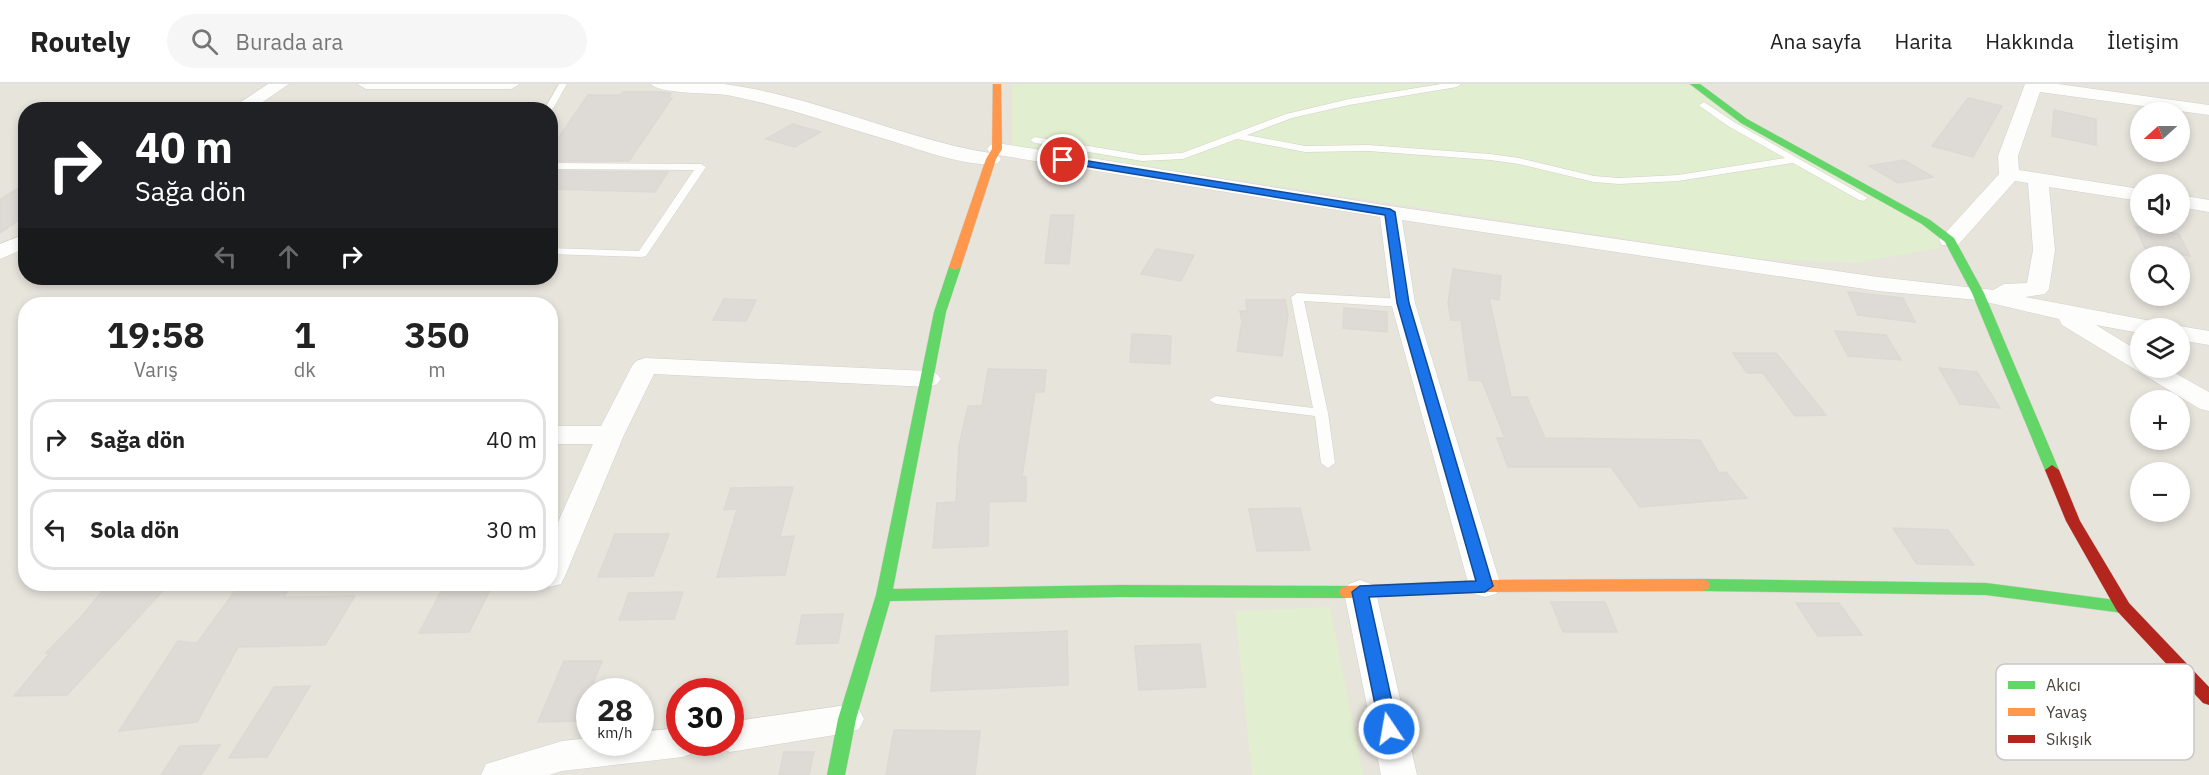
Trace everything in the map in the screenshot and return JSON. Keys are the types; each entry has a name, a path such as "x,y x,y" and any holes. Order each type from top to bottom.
{"street":[{"path":"251,102 280,84"},
{"path":"366,84 511,84"},
{"path":"660,84 765,91 949,152 994,154 1878,284 1978,293 2056,311 2130,324"},
{"path":"836,775 847,719 884,595 940,312 994,154 997,84"},
{"path":"1694,84 1744,121 1926,222 1950,240 1978,293 2073,521 2123,607 2177,664"},
{"path":"1950,240 2009,175 2008,156 2034,85 2209,110"},
{"path":"2009,175 2130,193"},
{"path":"1978,293 2037,289 2044,250 2038,179"},
{"path":"2190,203 2209,206"},
{"path":"1390,212 1403,303 1485,586"},
{"path":"0,252 18,244"},
{"path":"2056,311 2130,356"},
{"path":"2190,335 2209,338"},
{"path":"558,557 610,435 645,366 928,379"},
{"path":"2167,378 2209,403"},
{"path":"558,435 610,435"},
{"path":"884,595 1119,591 1360,592 1485,586 1986,589 2123,607"},
{"path":"1360,592 1399,775"},
{"path":"2194,682 2209,698"},
{"path":"744,735 847,719"},
{"path":"499,775 562,756 666,744"}],"lane":[{"path":"553,102 563,84"},
{"path":"1035,140 1142,158 1183,156 1309,111 1457,84"},
{"path":"1704,105 1731,124 1892,213"},
{"path":"1236,136 1305,149 1368,148 1490,157 1519,161 1594,179 1619,181 1678,178 1794,160"},
{"path":"558,165 701,167 642,254 558,251"},
{"path":"1328,464 1321,413 1297,297 1403,303"},
{"path":"1216,400 1321,413"}],"shaded area":[{"path":"0,84 2209,84 2209,775 0,775"}],"green space":[{"path":"1012,84 1687,84 1941,236 1939,248 1856,263 1752,258 1012,146"},
{"path":"1330,607 1363,775 1252,775 1235,611"}],"building":[{"path":"623,92 663,92 671,93 669,97 672,98 629,161 558,161 558,138 588,95 621,95"},
{"path":"1968,98 2002,106 1973,157 1932,146"},
{"path":"2054,110 2096,119 2096,145 2052,136"},
{"path":"792,124 821,132 795,147 766,139"},
{"path":"1904,160 1933,177 1898,183 1869,166"},
{"path":"558,171 668,172 655,192 558,189"},
{"path":"18,188 18,221 0,233 0,200"},
{"path":"1051,215 1074,215 1069,264 1045,263"},
{"path":"2139,234 2179,234 2185,246 2144,246"},
{"path":"1156,249 1194,255 1181,281 1141,274"},
{"path":"1453,269 1501,276 1499,300 1489,298 1511,397 1527,397 1545,438 1700,440 1719,473 1726,472 1747,498 1640,507 1611,467 1508,467 1497,438 1505,438 1482,381 1469,380 1461,320 1451,320 1448,303"},
{"path":"1848,292 1903,298 1915,322 1858,315"},
{"path":"724,299 756,300 746,321 713,320"},
{"path":"1246,300 1285,300 1288,315 1282,356 1237,351 1242,322 1240,311 1247,311"},
{"path":"1344,308 1387,312 1387,332 1343,328"},
{"path":"1835,331 1886,335 1901,360 1848,356"},
{"path":"1132,334 1171,336 1170,364 1130,362"},
{"path":"1733,353 1776,353 1826,415 1795,416 1763,373 1747,373"},
{"path":"1939,368 1977,372 2000,408 1960,404"},
{"path":"988,369 1046,370 1044,392 1035,392 1022,477 1026,477 1026,501 989,502 988,546 933,548 937,503 956,502 959,446 968,406 982,406"},
{"path":"793,487 780,537 794,536 785,575 717,577 737,509 724,510 731,488"},
{"path":"1300,508 1310,550 1257,551 1249,509"},
{"path":"1893,528 1948,530 1974,565 1917,564"},
{"path":"615,534 669,534 653,576 598,577"},
{"path":"102,591 163,591 67,695 14,696 50,653 46,653"},
{"path":"235,591 288,591 284,597 355,596 325,645 238,647 197,722 119,731 178,641 197,643"},
{"path":"441,591 490,591 469,632 419,633"},
{"path":"683,592 674,619 619,620 629,593"},
{"path":"1551,602 1605,602 1617,632 1563,632"},
{"path":"1796,603 1839,603 1862,635 1818,636"},
{"path":"843,614 838,643 796,644 802,615"},
{"path":"1067,631 1068,685 931,691 936,636"},
{"path":"1200,644 1206,687 1139,690 1135,646"},
{"path":"564,661 602,661 595,678 576,678 576,721 538,722"},
{"path":"310,686 267,757 229,758 274,687"},
{"path":"894,730 980,731 975,775 886,775"},
{"path":"220,745 201,775 161,775 180,746"},
{"path":"784,752 814,752 809,775 779,775"}],"traffic: fast":[{"path":"1694,84 1744,121 1926,222 1950,240 1978,293 2052,470"},
{"path":"836,775 847,719 884,595 940,312 955,267"},
{"path":"1702,585 1986,589 2123,607"},
{"path":"884,595 1120,591 1347,592"}],"traffic: slow":[{"path":"955,267 991,159 997,149 997,84"},
{"path":"1347,592 1485,586 1702,585"}],"traffic: jam":[{"path":"2052,470 2073,521 2123,607 2177,664"},
{"path":"2194,682 2209,698"}],"route":[{"path":"1063,160 1390,212 1403,303 1485,586 1360,592 1389,729"}]}
